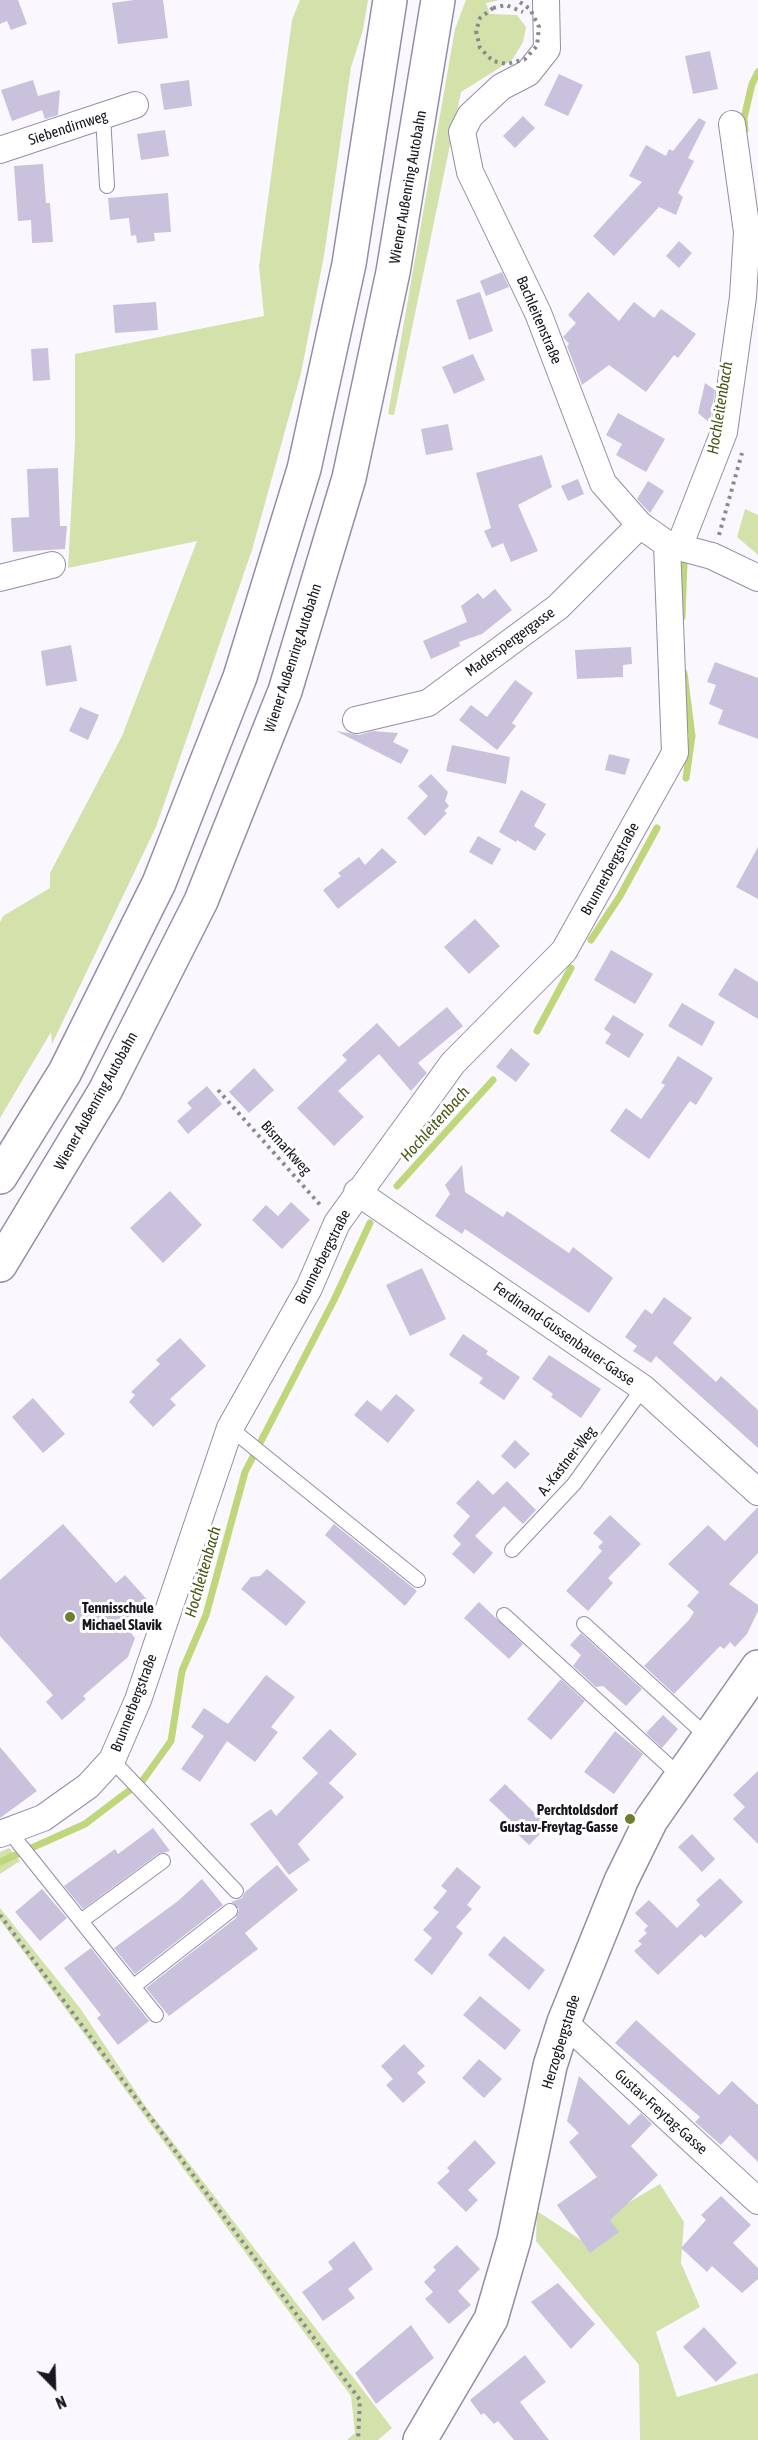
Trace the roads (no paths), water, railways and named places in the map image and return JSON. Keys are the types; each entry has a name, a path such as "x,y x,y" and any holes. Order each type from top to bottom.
{"main road":[{"path":"0,1177 65,1072 159,884 240,676 304,470 349,264 390,0"},
{"name":"Wiener Außenring Autobahn","path":"0,1265 105,1091 201,901 285,691 352,466 393,272 438,0"},
{"name":"Herzogbergstraße","path":"420,2440 476,2349 495,2310 514,2240 550,2066 564,2022 637,1846 651,1820 758,1667"}],"street":[{"name":"Bachleitenstraße","path":"546,0 547,49 528,73 501,87 470,116 462,132 470,172 538,313 603,483 640,525 684,548 758,578"},
{"name":"Siebendirnweg","path":"0,150 135,105"},
{"name":"Brunnerbergstraße","path":"10,1837 43,1818 88,1786 112,1760 138,1700 239,1436 337,1223 357,1192 453,1063 564,951 675,753 684,548 724,432 742,297 747,232 732,124"},
{"name":"Maderspergergasse","path":"356,720 428,703 558,607 640,525"},
{"path":"0,578 52,565"},
{"name":"Ferdinand-Gussenbauer-Gasse","path":"357,1192 642,1388 758,1492"},
{"name":"Gustav-Freytag-Gasse","path":"564,2022 758,2201"}],"lane":[{"path":"103,116 107,186"},
{"name":"A.-Kastner-Weg","path":"512,1550 574,1484 642,1388"},
{"path":"239,1436 418,1580"},
{"path":"504,1615 681,1777"},
{"path":"584,1624 709,1738"},
{"path":"112,1760 236,1891"},
{"path":"10,1837 33,1861 156,2015"},
{"path":"81,1921 163,1861"},
{"path":"134,1986 230,1911"}],"waterway":[{"name":"Hochleitenbach","path":"745,130 744,118 752,84 758,72"},
{"name":"Hochleitenbach","path":"682,617 684,563 688,554"},
{"name":"Hochleitenbach","path":"684,673 692,736 686,778"},
{"name":"Hochleitenbach","path":"591,940 620,896 657,828"},
{"name":"Hochleitenbach","path":"537,1031 571,968"},
{"name":"Hochleitenbach","path":"397,1186 493,1080"},
{"name":"Hochleitenbach","path":"0,1862 85,1824 143,1780 171,1741 182,1671 206,1615 245,1472 334,1300 370,1223"}],"place":[{"name":"Tennisschule Michael Slavik","path":"70,1617"},
{"name":"Perchtoldsdorf Gustav-Freytag-Gasse","path":"630,1819"}]}
